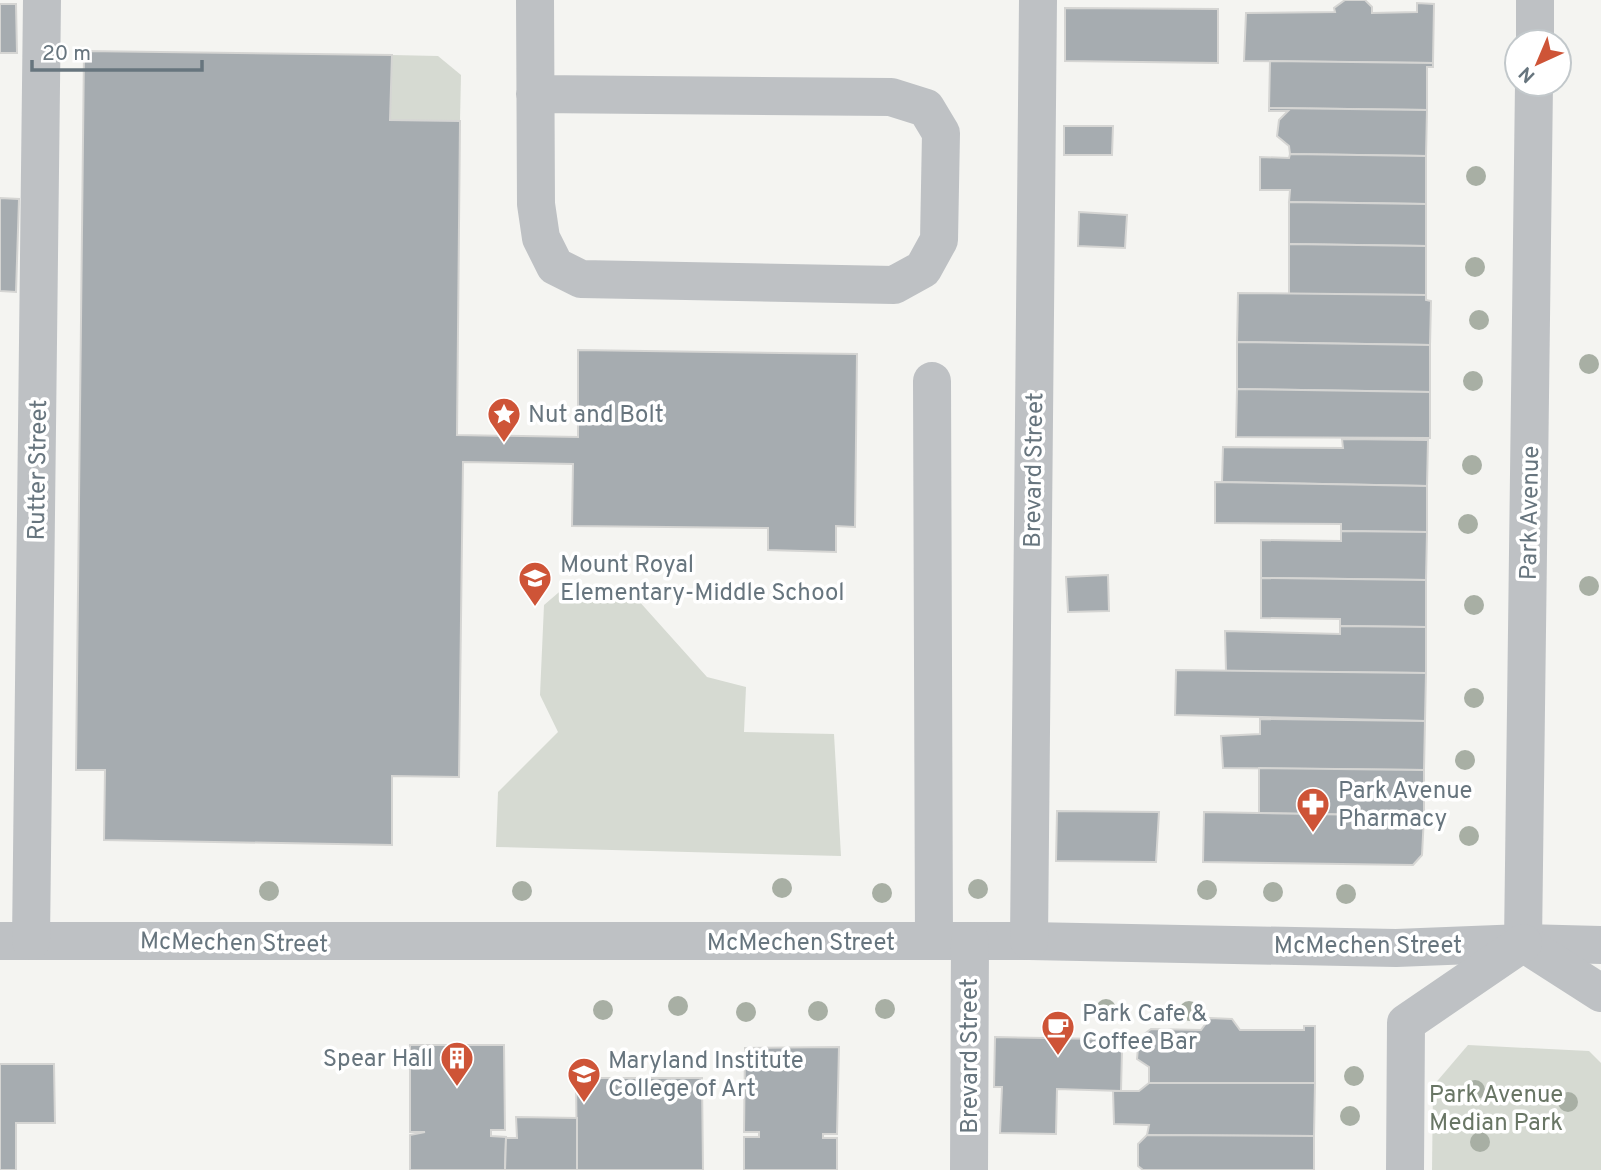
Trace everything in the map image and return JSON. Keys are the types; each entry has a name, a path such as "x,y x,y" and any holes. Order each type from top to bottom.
{"street":[{"name":"Rutter Street","path":"16,941 42,0"},
{"path":"535,0 535,94 536,204 541,238 555,266 581,279 894,285 923,269 939,240 941,133 926,107 891,97 535,94"},
{"name":"Brevard Street","path":"1029,941 1038,0"},
{"path":"1535,0 1535,28"},
{"name":"Park Avenue","path":"1523,943 1534,98"},
{"name":"Brevard Street","path":"932,381 952,941 969,1170"},
{"name":"McMechen Street","path":"16,941 1029,941 1396,948 1523,943 1601,945"},
{"path":"1405,1170 1406,1023 1523,943 1601,993"}],"green space":[{"path":"392,55 438,56 461,75 460,121 390,120"},
{"path":"565,587 629,590 707,677 746,687 744,732 834,734 841,856 496,847 498,792 558,732 540,695 544,605"},
{"name":"Park Avenue Median Park","path":"1468,1045 1589,1051 1601,1063 1601,1170 1432,1170 1433,1086"}],"building":[{"path":"1345,0 1365,0 1372,7 1372,13 1417,12 1417,3 1434,4 1433,63 1244,61 1246,13 1335,12 1334,8"},
{"path":"0,4 16,4 17,53 0,53"},
{"path":"1065,8 1218,9 1218,63 1065,61"},
{"name":"Mount Royal Elementary-Middle School","path":"84,51 392,55 390,120 460,121 457,435 578,437 578,350 857,354 855,527 836,526 836,552 768,550 768,528 572,526 573,464 463,462 459,777 392,776 392,845 104,840 105,770 76,770"},
{"path":"1270,61 1433,63 1433,67 1427,67 1427,110 1269,108"},
{"path":"1269,108 1427,110 1426,156 1290,154 1289,146 1277,136 1279,120 1288,111 1269,111"},
{"path":"1064,126 1113,126 1112,155 1064,155"},
{"path":"1290,154 1426,156 1426,204 1289,202 1290,190 1260,190 1260,157 1289,158"},
{"path":"0,198 19,199 16,292 0,291"},
{"path":"1289,202 1426,204 1426,246 1289,244"},
{"path":"1079,212 1127,215 1125,248 1078,246"},
{"path":"1289,244 1426,246 1426,295 1289,294"},
{"path":"1238,293 1426,295 1426,300 1431,301 1430,345 1237,342"},
{"path":"1237,342 1430,345 1430,392 1237,389"},
{"path":"1237,389 1430,392 1430,438 1236,437"},
{"path":"1342,439 1428,440 1427,486 1222,482 1223,447 1343,448"},
{"path":"1215,482 1427,486 1427,532 1341,531 1341,524 1215,523"},
{"path":"1341,531 1427,532 1426,580 1261,578 1261,540 1341,541"},
{"path":"1108,575 1109,611 1068,612 1066,577"},
{"path":"1261,578 1426,580 1426,627 1340,626 1340,619 1261,618"},
{"path":"1340,626 1426,627 1426,673 1226,671 1225,631 1340,634"},
{"path":"1176,670 1426,673 1425,721 1175,715"},
{"path":"1260,719 1425,721 1424,770 1223,768 1221,736 1260,734"},
{"path":"1259,768 1424,770 1424,816 1259,813"},
{"path":"1057,811 1159,812 1156,862 1056,861"},
{"name":"Park Avenue Pharmacy","path":"1204,812 1424,816 1422,855 1413,865 1203,862"},
{"path":"1210,1018 1232,1019 1240,1030 1304,1030 1304,1026 1315,1026 1315,1083 1149,1083 1149,1067 1137,1059 1139,1038 1151,1029 1201,1030"},
{"path":"995,1037 1103,1039 1103,1050 1122,1050 1121,1091 1057,1089 1056,1134 1000,1133 1002,1087 994,1087"},
{"name":"Spear Hall","path":"410,1045 504,1045 505,1130 491,1130 491,1136 506,1137 505,1170 410,1170 410,1135 425,1132 410,1132"},
{"path":"839,1047 837,1134 823,1134 823,1138 837,1138 837,1170 744,1170 744,1137 759,1137 759,1132 744,1132 745,1048"},
{"path":"0,1064 54,1064 55,1123 16,1123 16,1170 0,1170"},
{"path":"576,1078 702,1078 703,1170 577,1170"},
{"path":"1149,1083 1315,1083 1314,1136 1147,1135 1149,1125 1114,1124 1113,1091 1139,1091"},
{"path":"516,1117 577,1118 577,1170 505,1170 506,1138 517,1138"},
{"path":"1147,1135 1314,1136 1314,1170 1143,1170 1138,1166 1138,1144"}],"place":[{"name":"Nut and Bolt","path":"504,444"},
{"name":"Mount Royal Elementary-Middle School","path":"535,608"},
{"name":"Park Avenue Pharmacy","path":"1313,834"},
{"name":"Park Cafe & Coffee Bar","path":"1058,1057"},
{"name":"Spear Hall","path":"457,1088"},
{"name":"Maryland Institute College of Art","path":"584,1104"}]}
